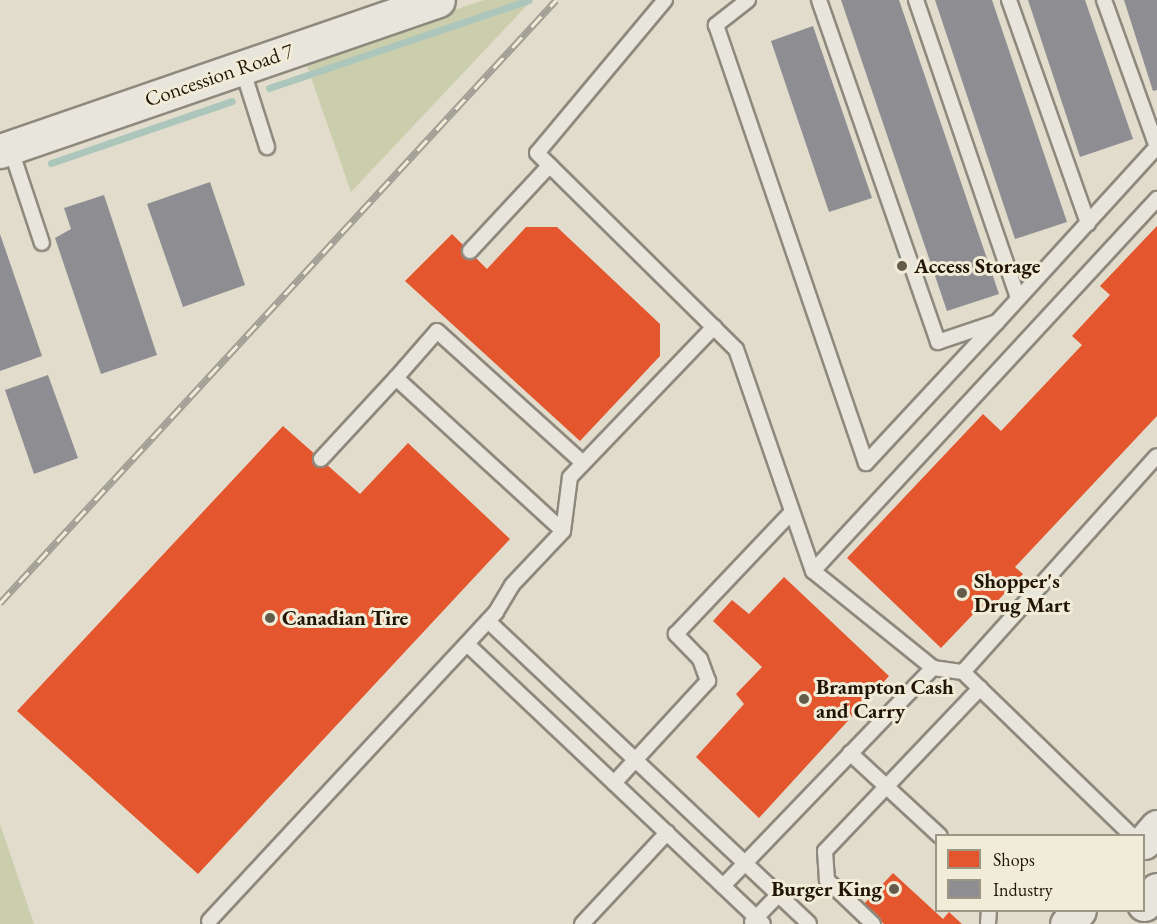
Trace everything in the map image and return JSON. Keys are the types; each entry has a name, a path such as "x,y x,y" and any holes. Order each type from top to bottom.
{"street":[{"name":"Concession Road 7","path":"5,149 438,0"},
{"path":"1145,840 1157,827"},
{"path":"1145,902 1157,890"},
{"path":"1067,924 1077,912"},
{"path":"1125,924 1136,912"}],"lane":[{"path":"665,0 537,153 736,349 813,571 933,668 963,672 1130,834"},
{"path":"748,0 716,25 866,463 1157,147 1104,0"},
{"path":"819,0 938,342 997,322"},
{"path":"916,0 1018,298"},
{"path":"1009,0 1088,223"},
{"path":"242,68 267,147"},
{"path":"5,149 42,243"},
{"path":"470,251 550,165"},
{"path":"813,571 1157,200"},
{"path":"209,921 488,621 512,585 563,531 570,477 714,327"},
{"path":"321,459 437,331 584,464"},
{"path":"396,378 563,531"},
{"path":"963,672 1157,456"},
{"path":"614,783 708,681 700,659 676,634 792,513"},
{"path":"488,621 809,924"},
{"path":"467,644 723,886 757,922 778,895"},
{"path":"723,886 933,668"},
{"path":"873,924 827,880 825,851 980,688"},
{"path":"850,753 938,834"},
{"path":"582,924 667,833"}],"green space":[{"path":"484,0 532,0 351,192 305,60"},
{"path":"0,824 34,924 0,924"}],"building: Shops":[{"path":"1157,226 1157,416 1015,567 1023,574 987,612 981,606 941,648 847,558 983,414 1001,431 1082,345 1072,336 1110,295 1100,286"},
{"path":"526,227 557,227 660,324 660,356 580,441 405,281 452,234 487,269"},
{"name":"Canadian Tire","path":"283,426 360,494 408,443 510,539 198,874 17,711"},
{"name":"Brampton Cash and Carry","path":"784,577 889,676 759,818 696,757 744,704 736,694 762,667 713,621 732,600 749,614"},
{"name":"Burger King","path":"893,873 943,919 949,912 962,924 884,924 863,905"}],"building: Industry":[{"path":"841,0 899,0 999,294 947,311"},
{"path":"935,0 992,0 1067,222 1015,239"},
{"path":"1028,0 1085,0 1133,139 1080,157"},
{"path":"1124,0 1157,0 1157,90 1153,91"},
{"path":"813,26 872,198 829,212 771,41"},
{"path":"210,182 245,285 183,307 147,204"},
{"path":"104,195 157,355 101,374 55,238 71,229 64,208"},
{"path":"0,234 42,356 0,371"},
{"path":"48,375 78,458 34,474 5,390"}],"waterway":[{"path":"269,88 529,0"},
{"path":"51,163 232,101"}],"railway":[{"path":"0,603 556,0"}],"place":[{"name":"Access Storage","path":"902,266"},
{"name":"Shopper's Drug Mart","path":"962,593"},
{"name":"Canadian Tire","path":"270,618"},
{"name":"Brampton Cash and Carry","path":"804,699"},
{"name":"Burger King","path":"894,889"}]}
